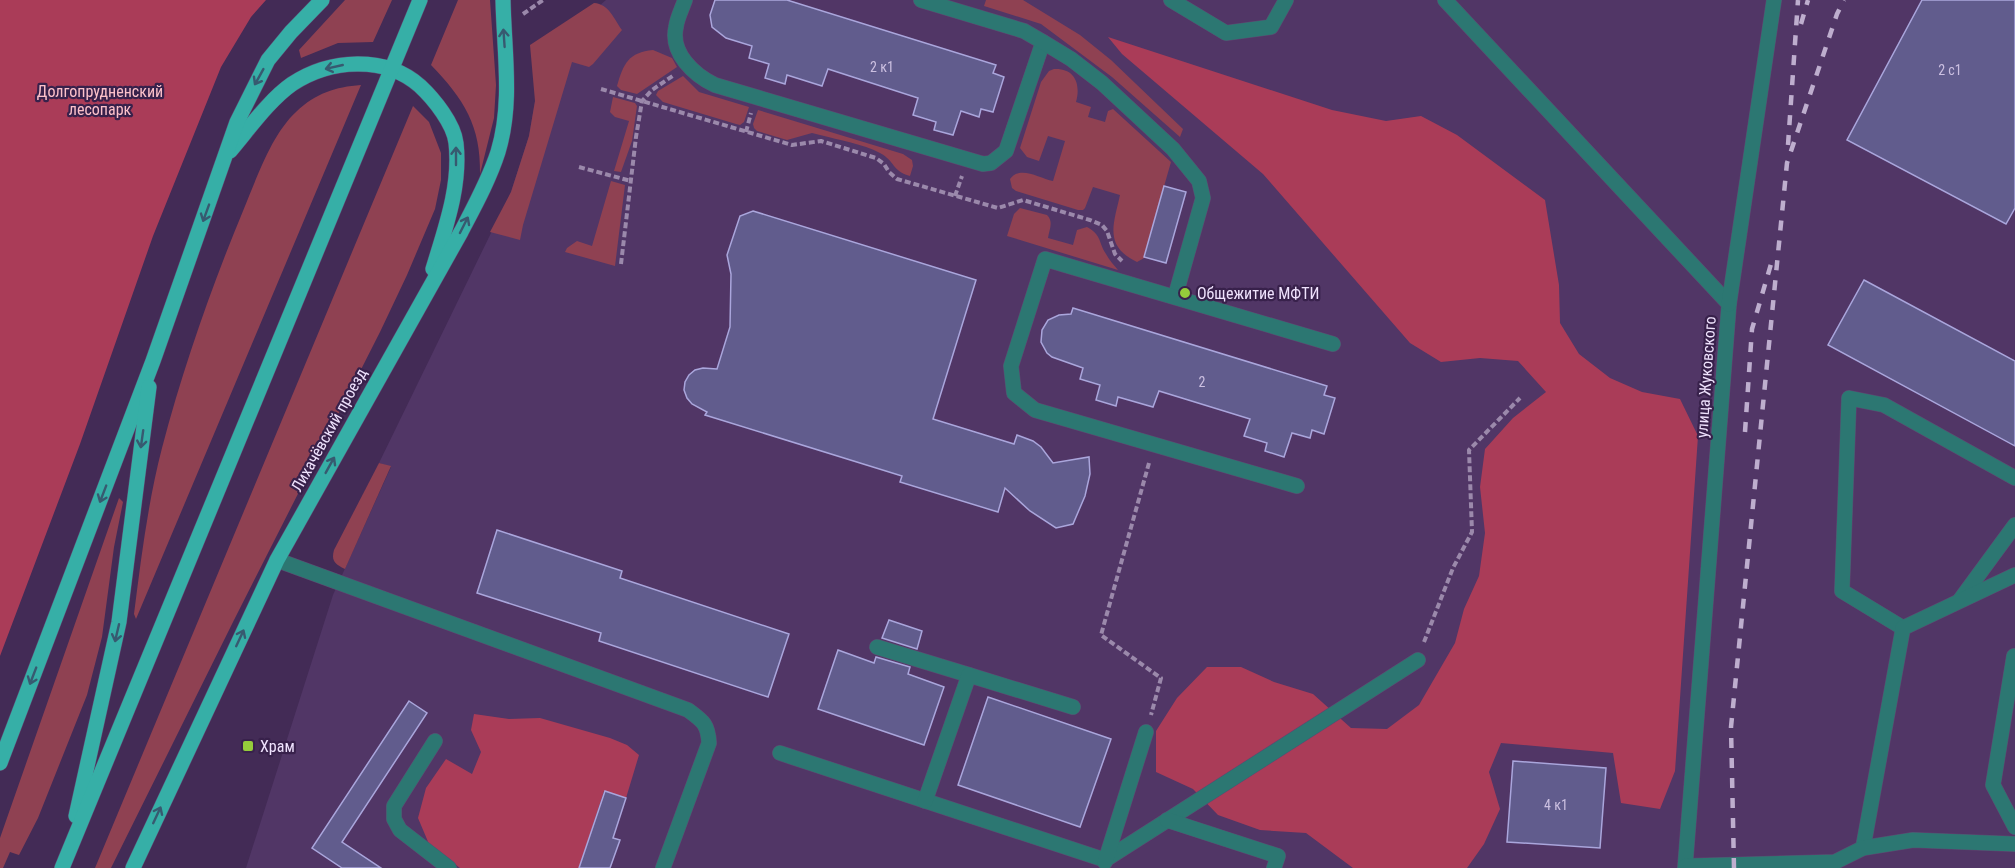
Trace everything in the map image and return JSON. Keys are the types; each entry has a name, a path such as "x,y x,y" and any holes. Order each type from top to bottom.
{"main road":[{"path":"0,763 153,361 237,122 268,60 322,0"},
{"path":"64,862 420,0"},
{"name":"Лихачёвский проезд","path":"133,868 277,560 461,232 498,153 505,117 507,84 503,0"},
{"path":"225,158 264,110 292,85 321,70 349,64 373,65 392,69 413,80 431,96 446,118 456,141 457,173 450,212 425,295"},
{"path":"64,862 119,622 153,361"}],"street":[{"path":"685,0 675,28 677,43 681,56 688,66 705,80 725,88 983,164 991,163 1006,151 1043,42"},
{"path":"921,0 1024,31 1043,42 1071,59 1102,83 1173,149 1199,181 1203,198 1175,297"},
{"path":"1171,0 1226,33 1270,27 1286,0"},
{"name":"улица Жуковского","path":"1445,0 1730,304 1685,867"},
{"path":"1730,304 1774,0"},
{"path":"1297,486 1035,410 1014,393 1011,366 1045,259 1333,344"},
{"path":"1903,628 1842,591 1849,398 1884,405 2015,478"},
{"path":"1959,601 2015,525"},
{"path":"277,560 688,710 700,719 708,729 709,743 663,868"},
{"path":"1903,628 2015,575"},
{"path":"1863,848 1903,628"},
{"path":"877,647 1073,707"},
{"path":"2014,656 1993,785 2015,827"},
{"path":"1104,864 1167,820 1418,660"},
{"path":"926,801 969,675"},
{"path":"1104,864 1146,732"},
{"path":"435,741 394,806 394,819 400,830 449,868"},
{"path":"780,753 926,801 1104,864"},
{"path":"1167,820 1278,856 1274,868"},
{"path":"1685,867 1835,862 1863,848 1912,840 2015,844"}],"path":[{"path":"523,14 543,0"},
{"path":"621,264 642,101 652,90 679,71"},
{"path":"601,89 792,145 821,141 876,158 897,179 998,208 1023,200 1102,225 1107,231 1115,254 1122,261 1131,265"},
{"path":"746,132 753,107"},
{"path":"579,167 631,181"},
{"path":"955,196 964,170"},
{"path":"1418,660 1453,568 1472,532 1469,450 1520,398"},
{"path":"1146,732 1161,678 1101,635 1154,444"}],"shaded area":[{"path":"345,0 392,0 373,42 338,43 301,58 299,50"},
{"path":"458,0 490,0 496,85 494,118 480,174 480,157 474,127 453,90 431,65"},
{"path":"606,0 2015,0 2015,868 246,868 333,595 391,467 379,463 511,192 529,136 535,101 536,49 592,12"},
{"path":"986,0 1023,0 1080,35 1111,60 1183,129 1180,137 1112,77 1041,24 984,6"},
{"path":"594,3 604,6 622,30 589,67 572,62 520,240 490,232 511,192 529,136 535,101 530,45"},
{"path":"653,50 672,58 677,67 637,94 621,90 617,86 628,60 638,53"},
{"path":"1054,69 1067,71 1075,78 1078,89 1076,102 1091,107 1088,117 1105,122 1108,111 1113,109 1171,162 1144,256 1146,257 1137,262 1126,256 1115,241 1114,224 1120,195 1093,187 1085,208 1078,210 1012,188 1010,179 1019,173 1053,181 1065,141 1048,136 1039,161 1027,157 1020,148 1041,82 1049,71"},
{"path":"683,76 699,92 749,107 744,122 740,125 663,102 656,95 658,91"},
{"path":"361,85 136,619 134,614 149,510 170,418 209,299 259,172 279,133 303,105 326,92"},
{"path":"613,97 635,103 637,106 632,141 621,172 614,171 629,121 615,117 610,112"},
{"path":"413,106 429,122 441,153 441,180 435,209 380,332 111,868 95,868"},
{"path":"758,110 903,154 912,160 910,176 897,169 880,153 859,145 812,133 787,140 757,131 753,124"},
{"path":"611,181 625,185 615,266 565,252 577,241 592,246"},
{"path":"1020,208 1047,215 1051,223 1048,238 1073,245 1077,230 1087,227 1092,230 1118,270 1007,236 1014,214"},
{"path":"379,463 391,466 345,569 335,562 334,550"},
{"path":"119,498 123,502 114,547 102,637 87,695 38,818 19,855 10,852 3,868 0,868 0,838"}],"green space":[{"name":"Долгопрудненский лесопарк","path":"0,0 266,0 251,17 221,67 153,236 80,444 0,656"},
{"path":"1108,37 1332,110 1386,121 1421,116 1457,135 1545,200 1559,285 1560,323 1579,354 1610,378 1642,392 1680,399 1698,436 1675,771 1660,809 1621,803 1613,753 1501,743 1489,772 1500,809 1484,844 1467,868 1353,868 1306,833 1260,830 1218,815 1193,789 1156,772 1156,731 1177,698 1207,667 1241,667 1274,682 1313,694 1351,728 1387,729 1419,705 1455,643 1464,609 1479,576 1485,533 1480,487 1485,449 1513,418 1546,392 1518,361 1480,358 1441,362 1410,343 1263,174 1122,54"},
{"path":"474,714 509,719 540,718 610,738 627,745 639,755 626,798 604,791 579,868 460,868 429,844 418,818 426,788 446,759 472,774 481,752 471,730"}],"building":[{"path":"715,0 787,0 996,65 993,73 1004,77 993,112 981,109 979,117 961,111 953,135 934,130 936,122 913,115 918,98 828,69 822,86 787,75 785,84 765,78 769,64 749,58 752,46 726,38 712,27 710,15"},
{"path":"1922,0 2015,0 2015,208 2006,224 1847,140"},
{"path":"1164,186 1186,192 1166,263 1144,257"},
{"path":"753,211 976,280 933,419 1014,444 1017,435 1041,447 1053,463 1089,457 1090,474 1085,496 1073,524 1056,528 1030,511 1005,488 998,512 900,482 902,476 705,415 707,412 692,404 684,390 685,382 695,370 717,369 730,327 731,274 727,255 740,216"},
{"path":"1864,280 2015,361 2015,446 1828,345"},
{"path":"1073,308 1327,386 1324,395 1335,398 1324,434 1312,430 1310,438 1292,433 1284,457 1265,451 1267,443 1244,436 1250,419 1159,391 1153,407 1118,397 1116,406 1096,400 1100,385 1080,379 1083,368 1052,357 1041,342 1042,330 1048,320 1059,315 1071,314"},
{"path":"497,530 622,571 620,578 789,634 768,697 599,641 601,633 477,593"},
{"path":"889,620 922,631 917,649 882,638"},
{"path":"838,650 874,663 876,657 910,667 908,674 944,687 924,745 818,709"},
{"path":"988,697 1111,739 1080,827 958,785"},
{"path":"409,701 427,713 342,842 381,868 342,868 312,848"},
{"path":"1513,761 1606,768 1600,848 1507,842"},
{"path":"605,791 626,798 613,838 620,840 610,868 579,868"}],"railway":[{"path":"1788,145 1798,0"},
{"path":"1801,24 1808,0"},
{"path":"1734,868 1731,727 1787,163 1837,14 1844,0"},
{"path":"1745,432 1752,329 1771,264"}],"place":[{"name":"Общежитие МФТИ","path":"1185,293"},
{"name":"Храм","path":"248,746"}]}
